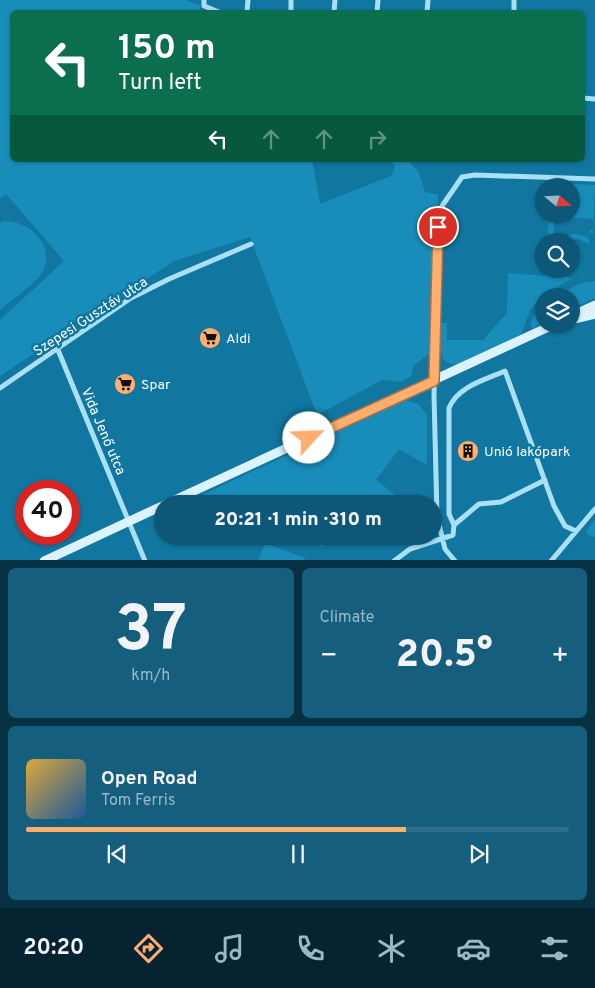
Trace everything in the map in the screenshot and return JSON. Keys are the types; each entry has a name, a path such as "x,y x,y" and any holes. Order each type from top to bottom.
{"street":[{"path":"204,3 216,10"},
{"path":"436,495 434,381 440,209 462,176 595,179"},
{"name":"Szepesi Gusztáv utca","path":"0,388 58,350 131,298 169,279 251,244"},
{"path":"591,313 595,300"},
{"path":"591,313 595,305"},
{"path":"186,495 536,333"},
{"name":"Vida Jenő utca","path":"58,350 145,560"},
{"path":"442,538 453,534 454,524 449,514 449,408 453,398 462,390 505,371 554,506 565,526 576,531"},
{"path":"454,524 479,504 501,502 545,480"},
{"path":"551,560 595,509"},
{"path":"44,560 154,510"},
{"path":"442,541 445,549 455,560"},
{"path":"394,560 410,549 421,545"}],"shaded area":[{"path":"0,0 186,0 201,6 200,10 10,10 10,162 312,162 320,204 391,176 395,166 392,162 410,162 419,173 425,192 438,194 438,234 429,354 413,366 412,375 402,382 382,380 317,415 250,237 174,261 0,376 0,320 64,261 6,194 0,199"},
{"path":"580,184 595,185 593,234 589,231 593,229 593,219 580,218"},
{"path":"3,221 22,225 37,235 43,243 46,261 43,271 36,280 0,310 0,223"},
{"path":"548,223 554,223 553,233 548,233"},
{"path":"580,235 588,237 590,244 580,240"},
{"path":"508,273 535,275 535,278 572,278 556,288 535,288 535,304 531,308 521,334 456,365 444,360 440,342 442,323 447,323 447,340 483,340 507,313"},
{"path":"595,281 595,298 580,305 580,288 571,288 581,283"},
{"path":"535,314 535,327 532,329 531,326"},
{"path":"405,400 418,404 427,415 427,465 399,449 376,480 395,495 202,495"},
{"path":"595,519 595,537 588,535 586,531"},
{"path":"264,545 270,545 305,558 304,560 258,560"}],"place":[{"name":"Aldi","path":"210,338"},
{"name":"Spar","path":"125,384"},
{"name":"Unió lakópark","path":"468,451"}],"route":[{"path":"309,438 434,381 438,227"}]}
